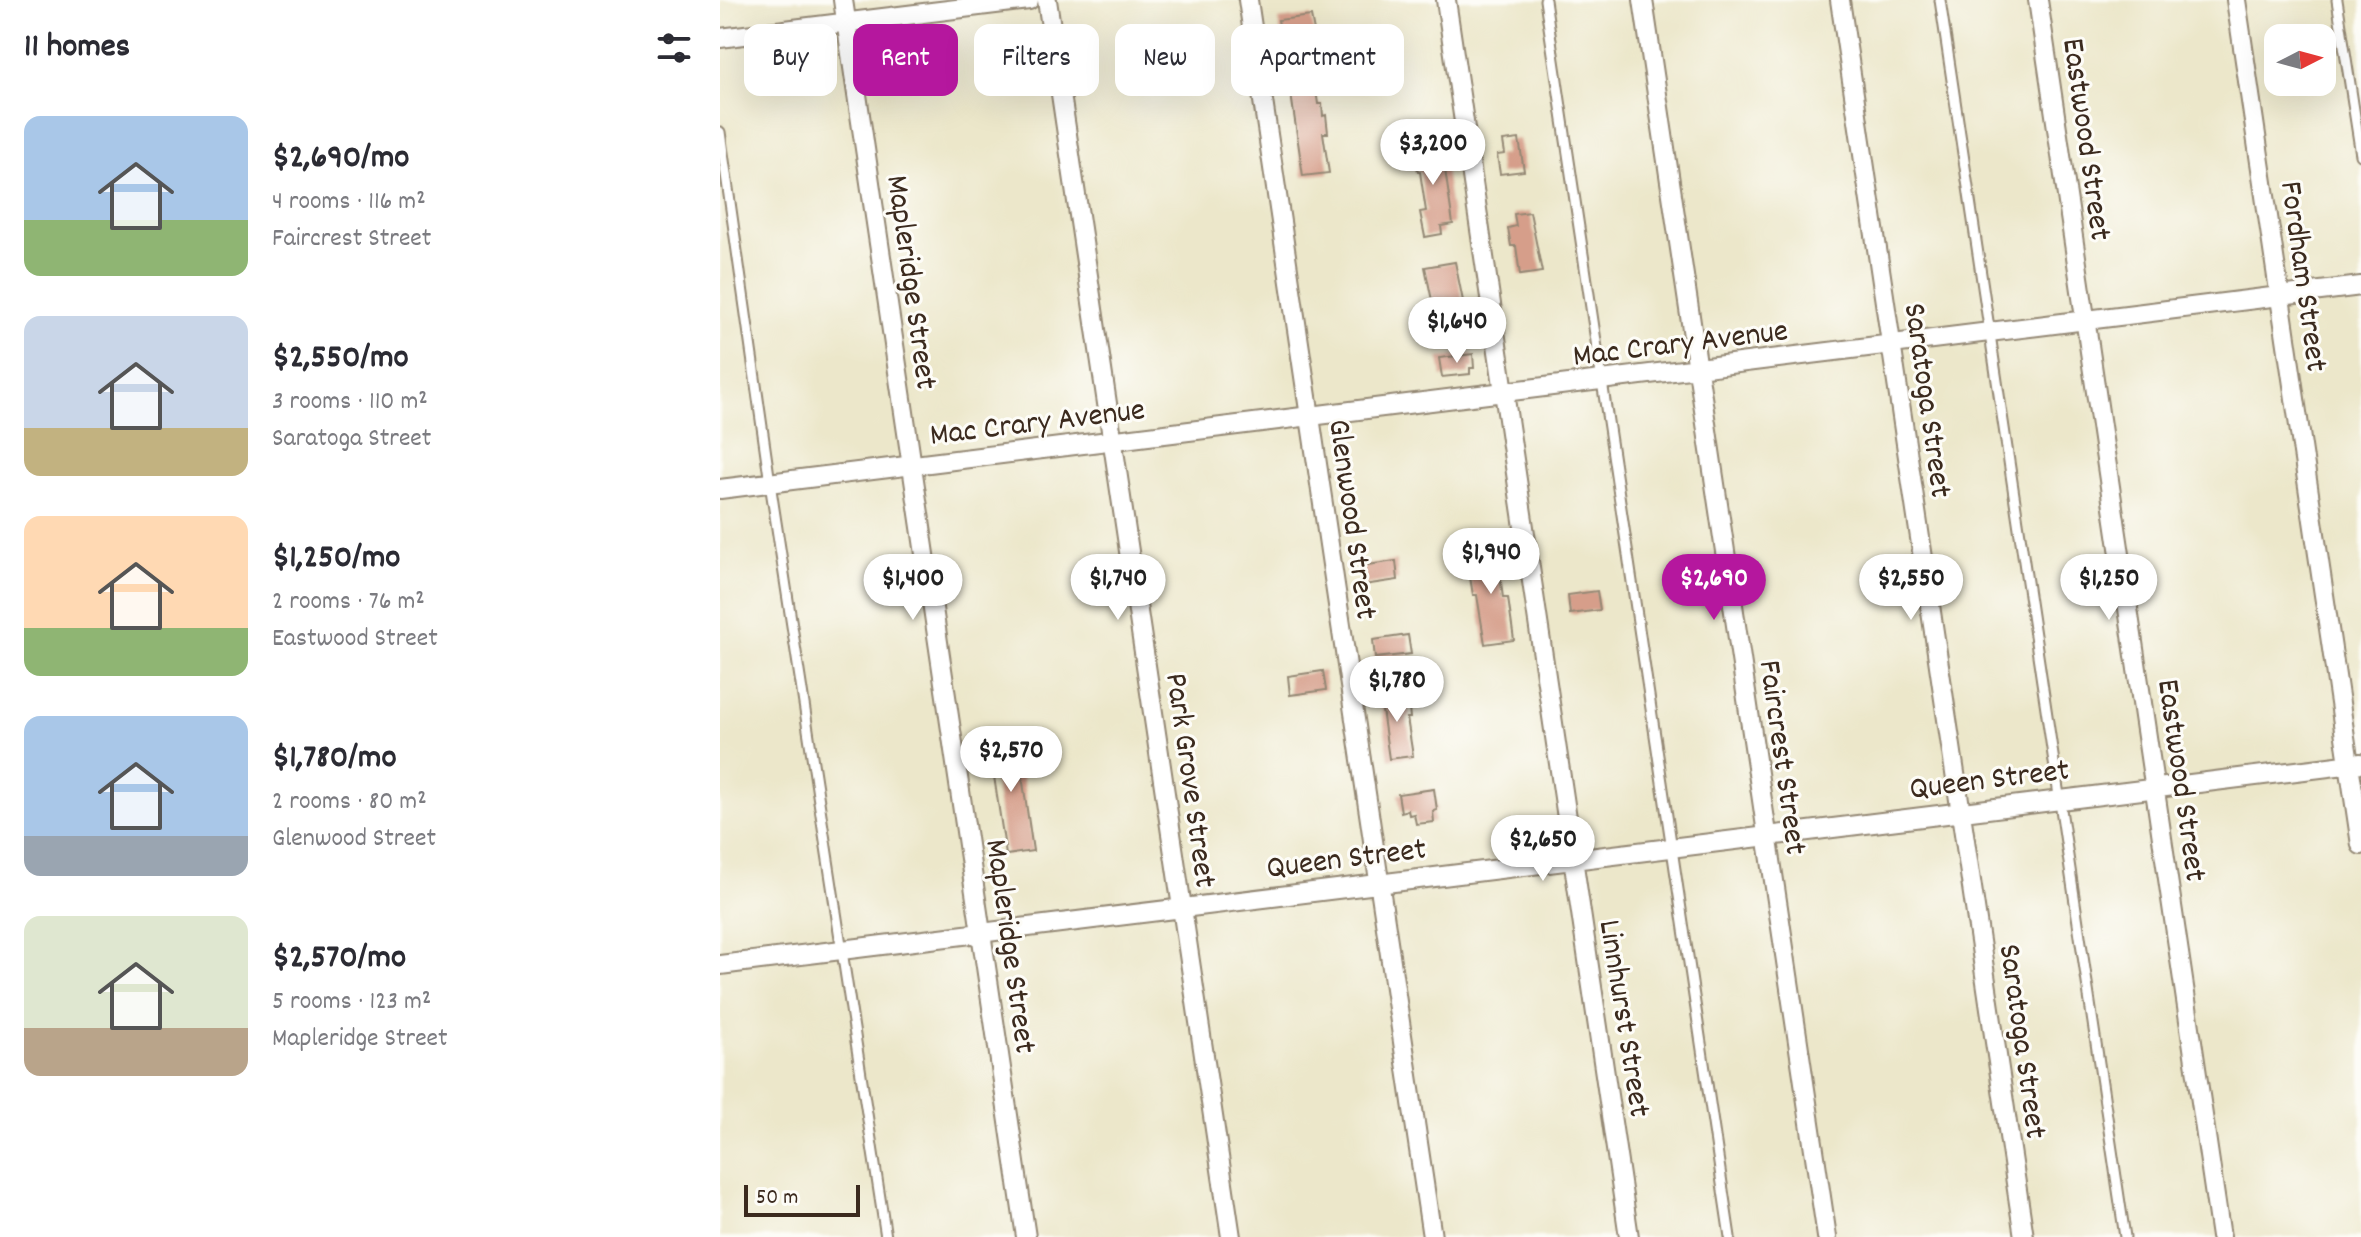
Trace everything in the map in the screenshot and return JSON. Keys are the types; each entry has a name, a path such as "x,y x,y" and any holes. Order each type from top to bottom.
{"street":[{"name":"Mapleridge Street","path":"843,0 1026,1237"},
{"path":"720,38 1029,0"},
{"name":"Park Grove Street","path":"1047,0 1231,1237"},
{"name":"Glenwood Street","path":"1248,0 1432,1237"},
{"name":"Linnhurst Street","path":"1446,0 1629,1237"},
{"name":"Faircrest Street","path":"1643,0 1827,1237"},
{"name":"Saratoga Street","path":"1840,0 2024,1237"},
{"name":"Eastwood Street","path":"2038,0 2221,1237"},
{"name":"Fordham Street","path":"2236,0 2279,297 2355,763 2361,845"},
{"name":"Mac Crary Avenue","path":"720,489 2361,286"},
{"name":"Queen Street","path":"720,965 2355,763"}],"lane":[{"path":"1545,0 1730,1237"},
{"path":"1940,0 2125,1237"},
{"path":"2337,0 2361,155"},
{"path":"720,132 770,483 886,1237"}],"building":[{"path":"1311,16 1313,24 1279,24 1278,20"},
{"path":"1291,96 1317,96 1318,104 1322,104 1323,116 1326,115 1328,133 1323,133 1329,173 1303,176"},
{"path":"1519,139 1524,171 1500,174 1497,155 1505,154 1503,141"},
{"path":"1441,142 1453,224 1441,226 1442,234 1425,237 1420,212 1426,211 1420,172 1416,160 1411,160 1409,146"},
{"path":"1530,212 1542,272 1520,275 1516,246 1511,246 1508,228 1516,226 1514,214"},
{"path":"1455,262 1464,306 1434,310 1425,267"},
{"path":"1473,354 1474,368 1470,368 1470,374 1442,377 1439,358"},
{"path":"1501,548 1504,567 1499,567 1503,598 1508,598 1514,640 1485,644 1477,595 1473,595 1470,577 1474,576 1471,552"},
{"path":"1396,561 1398,580 1363,585 1360,566"},
{"path":"1597,591 1600,610 1570,614 1568,595"},
{"path":"1408,635 1411,654 1375,658 1373,640"},
{"path":"1323,671 1326,690 1290,695 1288,676"},
{"path":"1403,687 1405,699 1408,699 1410,718 1407,718 1413,756 1389,759 1381,703 1389,702 1387,689"},
{"path":"1016,734 1033,851 1006,855 988,737"},
{"path":"1434,789 1437,810 1433,811 1434,822 1416,824 1414,814 1409,815 1408,810 1401,812 1398,794"}]}
